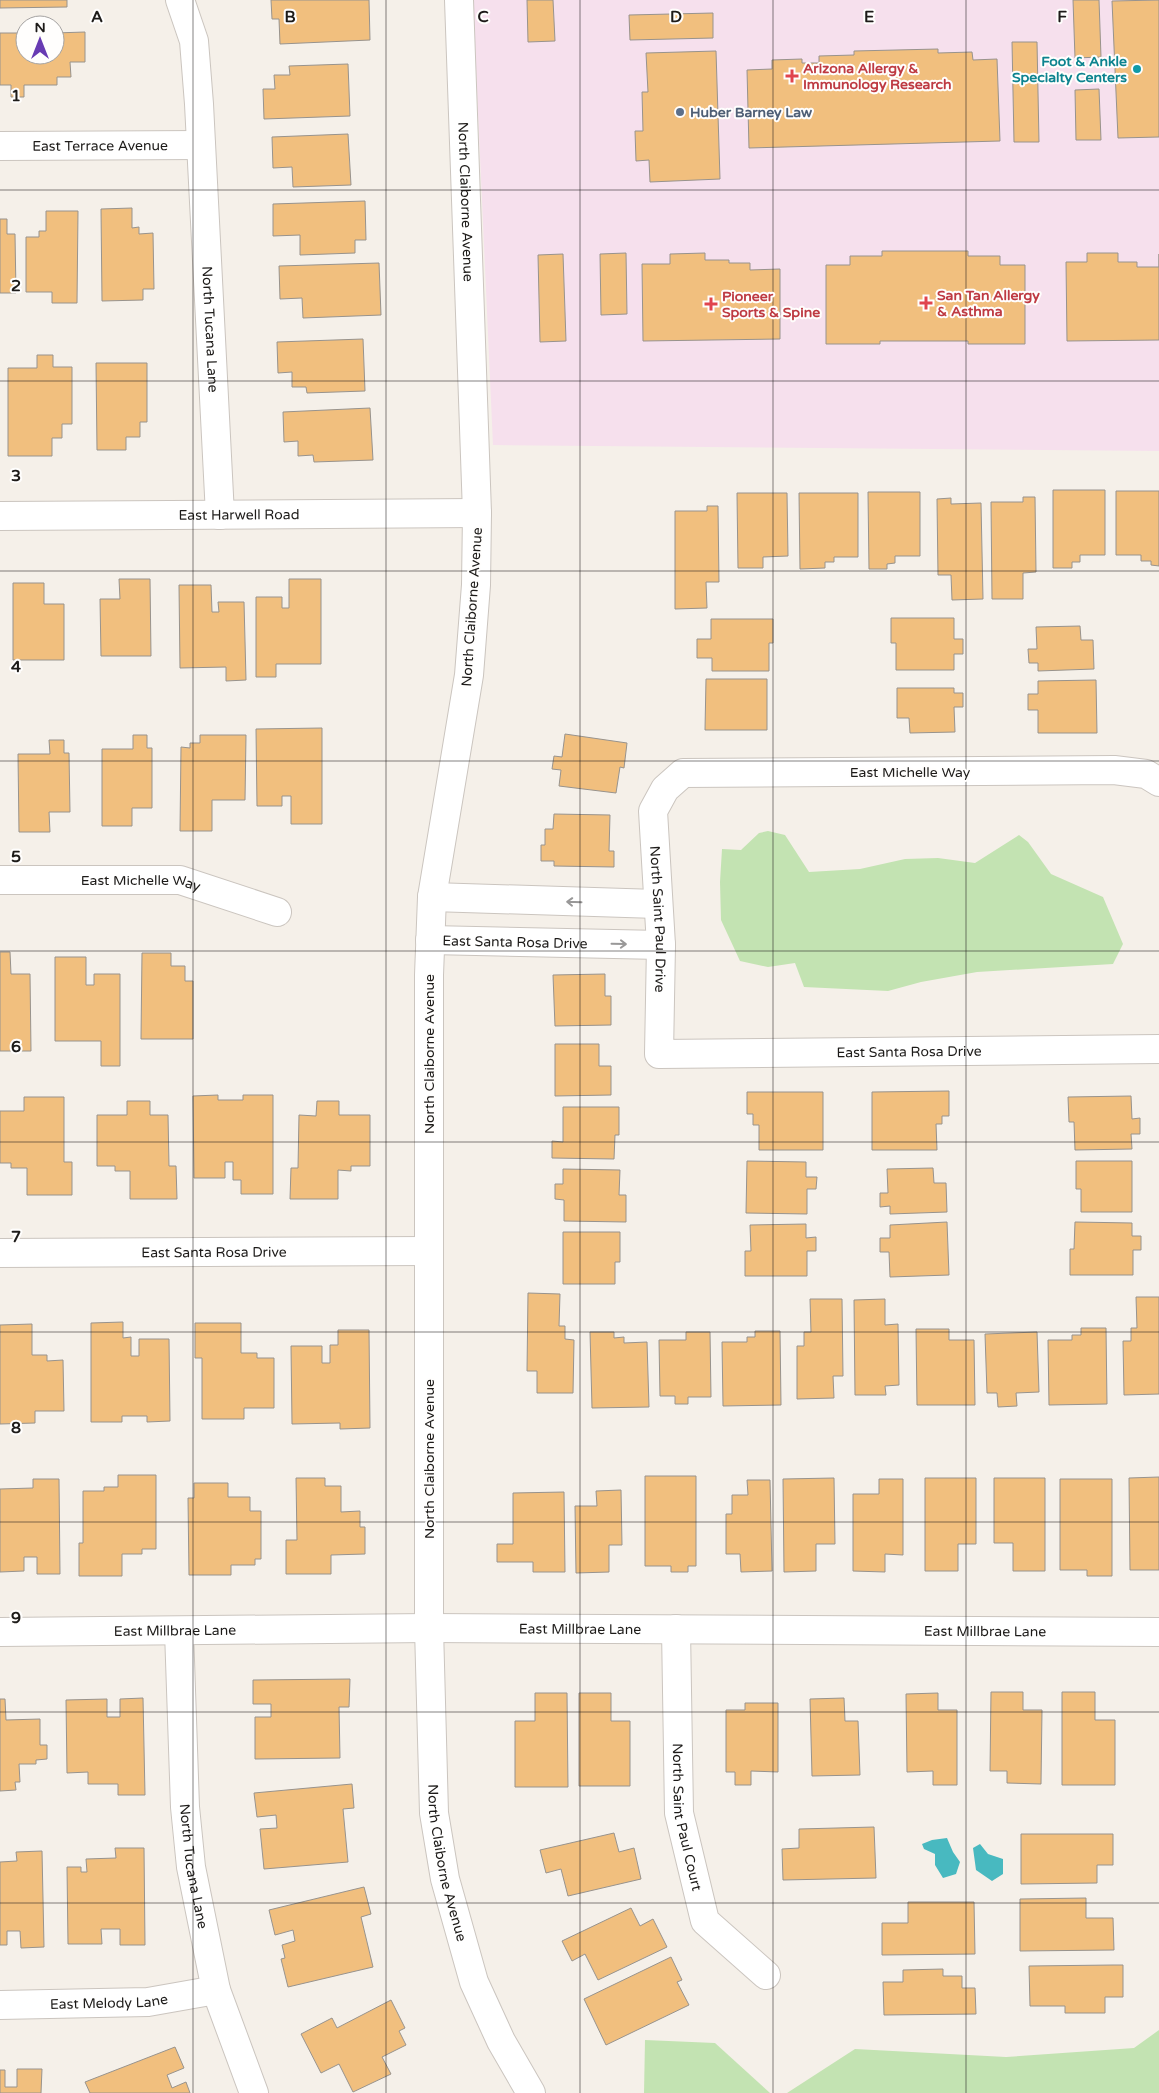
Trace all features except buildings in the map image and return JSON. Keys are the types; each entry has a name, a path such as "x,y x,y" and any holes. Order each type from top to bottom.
{"street":[{"name":"North Tucana Lane","path":"180,0 194,40 203,161 220,515"},
{"name":"North Claiborne Avenue","path":"459,0 477,513 476,586 469,675 432,897 430,940 428,1251 429,1628 434,1813 445,1879 474,1982 502,2041 531,2093"},
{"name":"East Terrace Avenue","path":"0,146 201,145"},
{"name":"East Harwell Road","path":"0,516 477,513"},
{"name":"East Michelle Way","path":"664,789 683,773 1114,770 1146,774 1159,782"},
{"name":"North Saint Paul Drive","path":"660,1054 661,945 657,904 653,811 664,789"},
{"name":"East Michelle Way","path":"0,880 180,880 277,912"},
{"path":"432,897 657,904"},
{"name":"East Santa Rosa Drive","path":"430,940 661,945"},
{"name":"East Santa Rosa Drive","path":"660,1054 1159,1049"},
{"name":"East Santa Rosa Drive","path":"0,1253 428,1251"},
{"name":"East Millbrae Lane","path":"0,1632 429,1628 1159,1632"},
{"name":"North Saint Paul Court","path":"676,1629 679,1813 705,1921 766,1975"},
{"name":"North Tucana Lane","path":"179,1631 184,1806 191,1867 216,1990 254,2093"},
{"name":"East Melody Lane","path":"0,2005 148,2002 216,1990"}],"shaded area":[{"path":"473,0 1159,0 1159,451 493,445"}],"green space":[{"path":"768,831 785,835 809,872 860,869 905,859 938,858 975,863 1019,835 1028,842 1051,874 1103,897 1123,944 1113,964 977,972 921,982 888,991 804,987 795,963 768,967 740,961 721,920 720,882 722,849 741,850 759,833"},
{"path":"1159,2030 1159,2093 787,2093 855,2049 1006,2057 1134,2048"},
{"path":"645,2040 715,2043 770,2093 644,2093"}],"water":[{"path":"947,1838 960,1862 956,1874 943,1878 935,1865 935,1854 924,1849 922,1844 932,1840"},
{"path":"980,1844 988,1854 1003,1859 1003,1874 992,1881 976,1870 973,1848"}],"place":[{"name":"Foot & Ankle Specialty Centers","path":"1137,69"},
{"name":"Arizona Allergy & Immunology Research","path":"792,76"},
{"name":"Huber Barney Law","path":"680,112"},
{"name":"San Tan Allergy & Asthma","path":"926,303"},
{"name":"Pioneer Sports & Spine","path":"711,304"}]}
